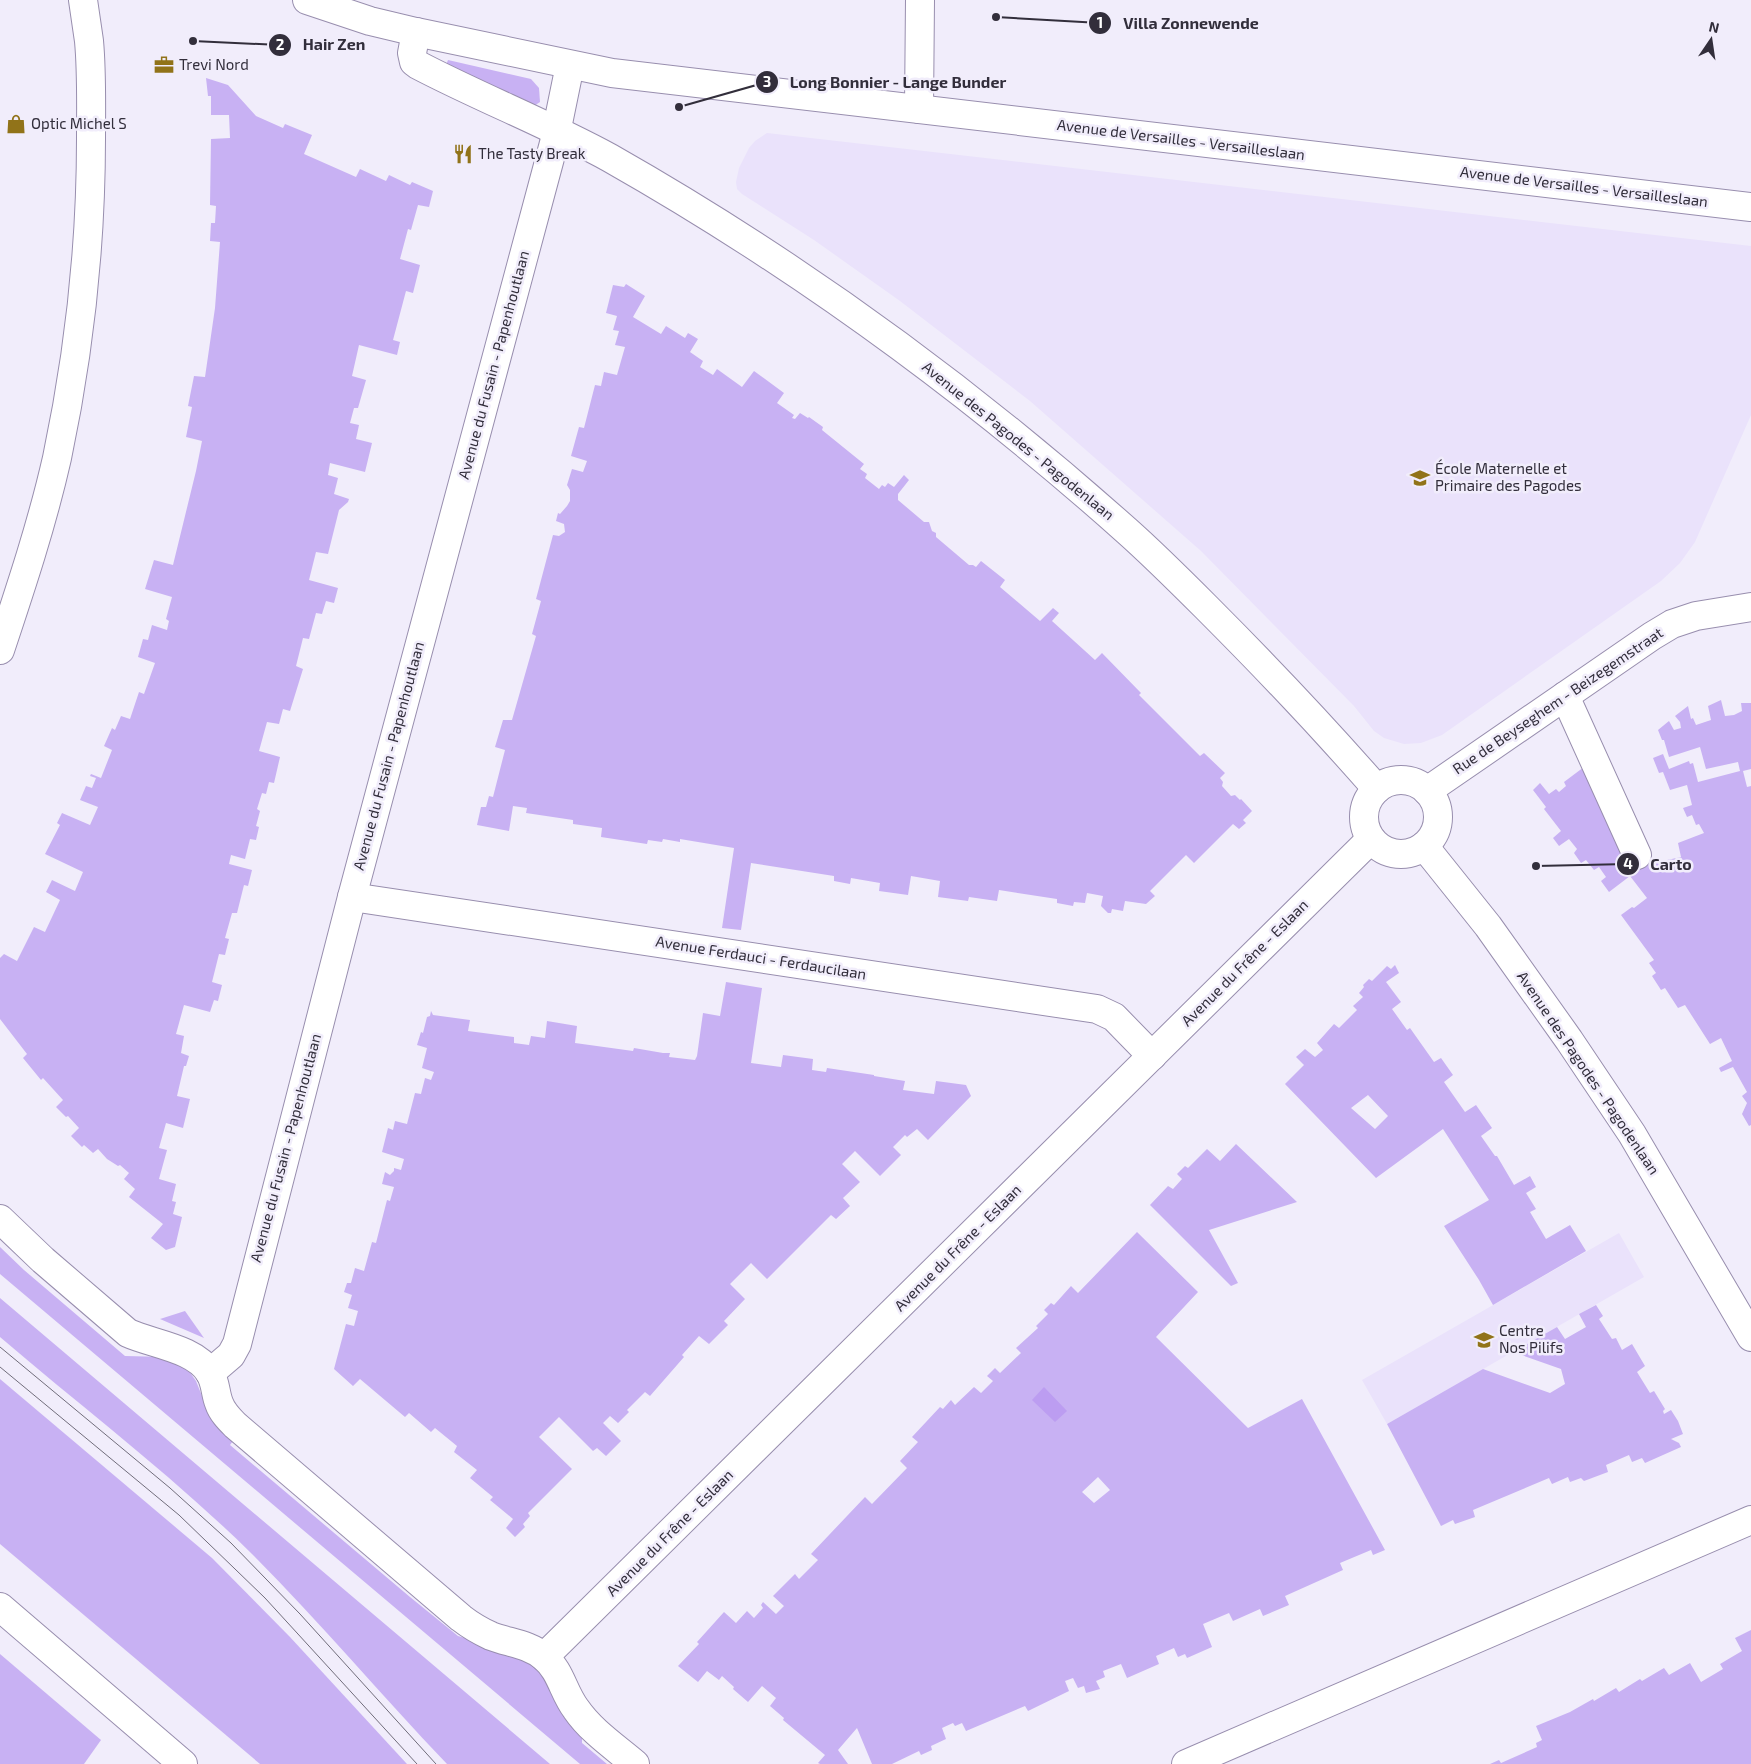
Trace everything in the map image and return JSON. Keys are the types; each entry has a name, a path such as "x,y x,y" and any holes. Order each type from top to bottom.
{"street":[{"path":"0,650 24,580 46,500 56,459 78,338 86,262 91,172 89,42 83,0"},
{"path":"306,0 370,21 570,65"},
{"path":"919,109 920,0"},
{"path":"416,32 412,53 414,62 418,65 556,132"},
{"name":"Avenue de Versailles - Versailleslaan","path":"570,65 612,73 1751,207"},
{"name":"Avenue du Fusain - Papenhoutlaan","path":"210,1373 231,1355 237,1344 352,897 556,132 570,65"},
{"name":"Avenue des Pagodes - Pagodenlaan","path":"556,132 607,157 681,200 836,300 918,359 1025,444 1129,532 1290,692 1377,789"},
{"name":"Rue de Beyseghem - Beizegemstraat","path":"1427,790 1672,624 1696,616 1751,607"},
{"path":"1565,696 1636,855"},
{"path":"1402,780 1411,781 1427,790 1434,801 1438,813 1435,831 1424,846 1415,851 1396,854 1386,851 1371,839 1364,822 1364,813 1370,795 1384,784 1402,780"},
{"name":"Avenue du Frêne - Eslaan","path":"544,1657 1371,839"},
{"name":"Avenue des Pagodes - Pagodenlaan","path":"1424,846 1488,926 1569,1040 1632,1134 1751,1337"},
{"name":"Avenue Ferdauci - Ferdaucilaan","path":"352,897 1097,1009 1114,1017 1152,1056"},
{"path":"0,1220 43,1260 128,1333 186,1354 201,1363 210,1373 219,1403 234,1425 439,1600 477,1629 492,1636 522,1645 544,1657 560,1676 566,1692 581,1716 635,1764"},
{"path":"1186,1764 1751,1520"},
{"path":"0,1607 183,1764"}],"shaded area":[{"path":"448,60 531,79 539,88 540,102 534,106 446,65"},
{"path":"206,78 228,85 256,116 283,128 285,124 312,135 304,154 356,177 360,169 386,181 389,175 410,185 412,182 433,191 429,207 418,205 411,230 408,229 400,259 420,265 413,293 406,291 393,340 400,342 397,355 359,345 352,376 366,380 358,408 354,408 350,423 359,425 356,439 372,443 365,472 330,463 328,475 338,478 334,494 349,499 339,510 328,554 316,552 309,580 338,588 334,603 326,601 322,614 316,613 309,639 303,638 296,666 303,669 290,711 283,709 279,724 267,722 259,751 280,757 274,783 269,782 266,794 262,793 257,809 260,811 256,826 259,827 256,840 250,839 245,859 231,855 229,864 252,870 248,886 244,885 237,913 232,913 225,938 229,939 225,955 219,954 212,982 222,985 218,1001 214,1000 210,1012 184,1005 176,1034 184,1036 181,1053 189,1056 186,1066 184,1066 177,1096 190,1099 183,1128 166,1123 159,1148 167,1150 159,1179 176,1184 172,1201 176,1202 173,1214 182,1217 175,1247 166,1250 151,1238 163,1224 129,1197 135,1189 124,1179 129,1173 120,1165 118,1166 107,1159 98,1149 93,1153 84,1145 82,1147 71,1136 79,1128 56,1107 63,1100 43,1078 41,1080 23,1058 27,1054 0,1019 0,958 4,954 17,961 34,927 45,932 60,900 46,892 52,880 75,891 83,872 45,854 60,825 57,823 62,813 90,825 98,807 80,800 86,786 92,788 96,778 90,776 91,774 101,778 112,750 104,746 112,728 115,730 121,716 130,719 139,692 144,694 155,663 138,657 143,639 148,640 152,625 167,630 169,621 166,619 172,597 145,589 154,560 173,565 202,441 186,437 192,407 188,406 194,376 205,377 215,308 220,242 210,241 211,223 215,223 216,206 210,205 211,139 230,138 229,115 211,115 211,96 208,96"},
{"name":"École Maternelle et Primaire des Pagodes","path":"767,133 1751,246 1751,415 1695,542 1680,563 1661,581 1442,735 1421,743 1404,744 1384,738 1374,731 1354,706 1201,551 1030,401 900,301 814,240 742,194 737,189 736,182 739,168 749,148 755,141"},
{"path":"626,284 645,296 633,317 661,334 666,326 685,338 688,333 698,339 690,352 703,361 700,367 713,375 717,369 742,387 754,371 784,393 777,403 794,415 792,418 795,419 800,413 823,427 822,430 864,464 860,469 867,474 865,478 879,489 882,485 885,487 888,483 894,487 904,475 909,480 898,494 898,500 924,522 929,522 932,531 936,533 936,537 969,565 976,567 981,561 1005,580 1000,587 1040,621 1053,608 1059,613 1052,621 1095,660 1102,653 1141,693 1139,695 1200,756 1204,753 1225,773 1220,778 1223,782 1222,786 1231,796 1235,795 1241,799 1252,811 1243,820 1246,823 1239,829 1233,824 1194,863 1186,855 1150,891 1155,896 1146,904 1125,901 1123,911 1112,909 1111,913 1108,913 1101,906 1103,896 1087,893 1085,903 1074,902 1073,906 1057,903 1057,899 999,890 997,901 969,897 968,901 938,897 940,881 911,876 908,895 879,891 880,883 851,878 850,884 834,881 834,876 751,863 741,930 722,928 734,848 680,839 680,842 663,839 662,842 648,840 647,844 601,837 602,828 573,824 573,820 526,813 527,808 513,806 509,831 477,825 481,807 486,807 489,796 493,797 505,750 495,747 503,720 512,720 536,636 532,634 541,601 536,599 553,535 559,536 565,532 564,524 556,521 558,513 560,514 570,501 570,490 567,485 572,469 583,472 587,461 571,456 579,427 584,428 595,385 601,386 604,372 617,375 625,347 615,345 619,331 613,330 617,316 606,313 613,285 624,287"},
{"path":"1721,700 1725,716 1734,715 1742,711 1741,703 1751,703 1751,769 1743,771 1747,787 1751,786 1751,1125 1749,1126 1742,1114 1747,1103 1742,1096 1747,1092 1733,1067 1721,1072 1719,1068 1732,1061 1721,1038 1710,1044 1685,1005 1678,1008 1665,988 1661,990 1652,976 1656,973 1649,963 1654,960 1621,915 1647,898 1630,876 1609,892 1601,881 1606,877 1599,867 1594,870 1586,860 1581,863 1574,853 1577,849 1569,839 1559,846 1553,838 1561,831 1544,809 1546,807 1533,790 1540,783 1549,794 1556,789 1559,792 1566,786 1564,782 1584,767 1604,800 1637,871 1644,865 1681,857 1678,843 1704,833 1699,824 1696,825 1692,815 1687,817 1683,808 1692,805 1687,785 1670,790 1663,772 1659,773 1653,758 1663,754 1669,769 1689,761 1690,764 1693,763 1698,782 1740,771 1738,762 1706,769 1700,747 1669,757 1664,740 1662,740 1658,730 1669,721 1674,730 1681,728 1680,722 1675,716 1688,706 1691,719 1693,718 1696,725 1711,720 1708,706"},
{"path":"1395,965 1399,973 1386,982 1401,1002 1392,1009 1407,1030 1410,1028 1434,1062 1441,1058 1453,1075 1444,1082 1465,1112 1476,1105 1492,1128 1481,1136 1495,1156 1497,1156 1514,1185 1530,1176 1536,1187 1526,1193 1536,1209 1530,1212 1546,1239 1570,1225 1586,1251 1493,1305 1444,1226 1489,1200 1443,1129 1376,1178 1285,1084 1304,1065 1296,1057 1305,1049 1315,1057 1323,1050 1317,1043 1334,1024 1339,1028 1357,1010 1353,1006 1363,997 1359,993 1364,987 1363,985 1369,979 1372,981 1387,966 1391,969","holes":["1368,1095 1388,1116 1375,1129 1351,1108"]},
{"path":"726,982 762,988 751,1063 781,1067 783,1055 813,1059 812,1070 826,1072 827,1068 905,1081 903,1090 934,1094 936,1081 966,1085 971,1096 928,1140 917,1129 907,1137 905,1135 893,1147 901,1155 880,1176 855,1151 842,1164 860,1182 843,1198 850,1206 836,1219 831,1215 767,1279 751,1263 730,1284 745,1299 724,1321 728,1325 709,1344 699,1336 682,1355 684,1357 650,1396 645,1392 627,1410 629,1412 618,1423 610,1416 603,1423 621,1441 606,1456 597,1448 593,1451 559,1417 539,1437 572,1469 528,1513 530,1516 523,1524 525,1527 515,1537 506,1528 513,1519 490,1500 493,1497 470,1478 477,1470 454,1452 457,1446 435,1428 431,1432 409,1413 405,1417 360,1379 353,1386 334,1369 346,1324 354,1326 358,1311 348,1308 352,1295 344,1292 347,1283 351,1283 355,1268 364,1271 372,1242 376,1243 387,1200 390,1201 394,1187 382,1184 385,1172 390,1175 394,1168 401,1170 404,1159 382,1152 388,1128 393,1130 395,1121 407,1124 415,1093 421,1094 425,1078 431,1080 434,1072 422,1068 427,1048 417,1045 421,1032 423,1033 427,1017 430,1016 431,1011 433,1015 470,1020 468,1031 514,1037 514,1043 529,1045 531,1036 545,1038 547,1021 577,1026 575,1043 633,1051 634,1048 670,1053 669,1057 695,1060 703,1013 720,1016"},
{"path":"1236,1144 1297,1202 1209,1230 1238,1283 1231,1286 1150,1205 1168,1186 1173,1189 1182,1179 1177,1174 1185,1166 1188,1168 1207,1149 1220,1161"},
{"path":"1137,1232 1198,1292 1156,1337 1248,1428 1302,1399 1385,1550 1373,1555 1371,1550 1340,1563 1343,1570 1285,1596 1289,1605 1263,1616 1260,1609 1233,1621 1229,1613 1203,1624 1212,1647 1187,1658 1185,1654 1178,1657 1174,1648 1156,1656 1159,1664 1127,1678 1121,1664 1103,1671 1105,1677 1096,1681 1100,1689 1086,1693 1084,1686 1078,1688 1073,1678 1065,1681 1069,1691 1028,1711 1025,1706 966,1731 962,1723 955,1726 953,1723 942,1728 946,1739 931,1746 932,1750 921,1755 919,1751 892,1764 872,1764 857,1728 838,1750 848,1764 820,1764 818,1763 825,1755 783,1720 784,1718 770,1706 776,1698 762,1686 748,1702 722,1676 719,1680 707,1671 698,1682 678,1666 699,1644 697,1642 724,1612 736,1623 747,1611 754,1618 763,1608 761,1605 763,1602 776,1614 784,1606 773,1596 795,1574 799,1579 818,1560 811,1554 865,1497 872,1504 907,1468 900,1461 918,1442 912,1437 940,1407 943,1409 951,1400 955,1405 974,1387 981,1393 993,1381 987,1376 995,1368 1000,1373 1021,1353 1016,1348 1038,1328 1036,1326 1048,1314 1044,1310 1051,1303 1054,1305 1071,1286 1078,1293","holes":["1098,1477 1110,1490 1094,1503 1082,1492"]},
{"name":"Centre Nos Pilifs","path":"1619,1233 1644,1277 1387,1424 1362,1380"},
{"path":"0,1247 24,1270 125,1356 167,1357 189,1371 196,1381 206,1406 236,1437 230,1445 458,1636 519,1654 537,1667 582,1732 582,1743 607,1764 580,1764 0,1274"},
{"path":"0,1298 550,1764 447,1764 301,1605 222,1525 160,1470 0,1337"},
{"path":"1596,1305 1603,1316 1599,1319 1612,1339 1616,1338 1622,1350 1632,1344 1645,1366 1637,1372 1650,1393 1654,1391 1665,1409 1663,1411 1664,1414 1671,1410 1678,1421 1683,1434 1671,1439 1679,1443 1681,1447 1645,1463 1642,1458 1632,1462 1629,1455 1606,1465 1608,1472 1584,1481 1581,1478 1570,1482 1568,1477 1552,1484 1549,1478 1473,1510 1475,1517 1455,1524 1453,1520 1441,1526 1387,1424 1483,1369 1550,1393 1565,1384 1561,1369 1513,1352 1557,1327 1565,1339 1586,1327 1579,1314"},
{"path":"185,1311 204,1338 160,1319"},
{"path":"0,1379 212,1558 290,1637 407,1764 260,1764 0,1544"},
{"path":"1044,1387 1067,1411 1055,1422 1032,1400"},
{"path":"1751,1630 1751,1764 1490,1764 1499,1760 1501,1763 1537,1747 1536,1743 1542,1740 1536,1726 1570,1712 1593,1699 1594,1701 1616,1688 1619,1692 1640,1679 1642,1681 1664,1668 1669,1675 1690,1663 1701,1682 1723,1669 1720,1664 1742,1651 1735,1638"},
{"path":"0,1654 101,1740 84,1764 0,1764"}],"tram line":[{"path":"0,1347 170,1488 231,1543 300,1614 436,1764"},
{"path":"0,1367 179,1515 265,1598 417,1764"}],"place":[{"name":"Villa Zonnewende","path":"996,17"},
{"name":"Hair Zen","path":"193,41"},
{"name":"Trevi Nord","path":"164,65"},
{"name":"Long Bonnier - Lange Bunder","path":"679,107"},
{"name":"Optic Michel S","path":"16,124"},
{"name":"The Tasty Break","path":"463,154"},
{"name":"École Maternelle et Primaire des Pagodes","path":"1420,478"},
{"name":"Carto","path":"1536,866"},
{"name":"Centre Nos Pilifs","path":"1484,1340"}]}
